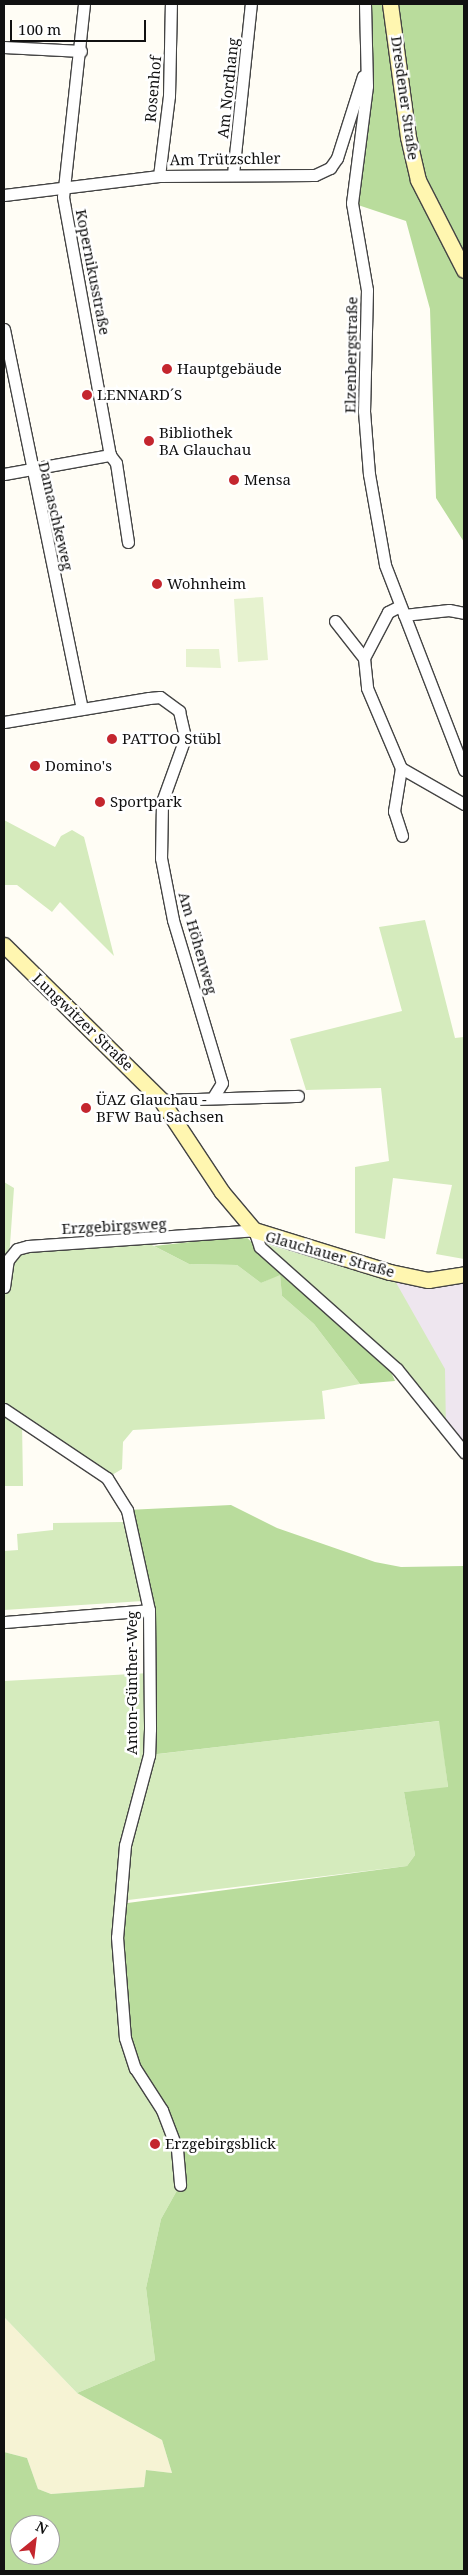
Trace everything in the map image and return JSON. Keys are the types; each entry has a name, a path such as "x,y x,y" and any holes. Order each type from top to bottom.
{"street":[{"name":"Kopernikusstraße","path":"84,4 81,50 64,186 110,455 116,462 128,542"},
{"name":"Rosenhof","path":"159,176 169,96 171,4"},
{"name":"Am Nordhang","path":"234,174 251,4"},
{"name":"Elzenbergstraße","path":"364,4 368,60 352,203 367,290 364,411 369,474 384,566 464,770"},
{"name":"Dresdener Straße","path":"390,4 408,137 418,180 464,270"},
{"path":"4,47 81,50"},
{"name":"Am Trützschler","path":"4,195 64,186 159,176 234,174 315,175 330,168 340,153 368,60"},
{"name":"Damaschkeweg","path":"4,329 30,470 82,709"},
{"path":"4,474 110,455"},
{"path":"364,658 388,612 449,610 464,613"},
{"path":"335,621 364,658 368,688 401,768 394,811 402,836"},
{"name":"Am Höhenweg","path":"4,722 149,698 171,702 185,724 158,826 173,920 222,1083 214,1096"},
{"path":"401,768 464,804"},
{"name":"Lungwitzer Straße","path":"4,945 161,1100"},
{"path":"161,1100 214,1096 236,1100 298,1096"},
{"name":"Glauchauer Straße","path":"161,1100 227,1199 254,1230 390,1272 428,1280 464,1274"},
{"path":"254,1230 260,1247 314,1290 391,1364 464,1452"},
{"name":"Erzgebirgsweg","path":"4,1287 8,1260 17,1248 254,1230"},
{"name":"Anton-Günther-Weg","path":"4,1409 82,1458 121,1497 149,1610 149,1755 125,1846 117,1937 125,2038 135,2068 162,2110 177,2149 180,2185"},
{"path":"4,1622 149,1610"}],"shaded area":[{"path":"390,1272 464,1274 464,1452 446,1430"},
{"path":"4,2317 77,2393 162,2440 172,2473 146,2470 144,2487 51,2494 38,2489 27,2458 4,2452"}],"green space":[{"path":"365,4 464,4 464,542 436,498 430,309 406,221 352,203 367,86"},
{"path":"263,597 268,660 238,662 234,599"},
{"path":"186,649 219,649 221,668 186,667"},
{"path":"4,820 55,847 61,836 72,830 84,837 114,956 60,902 52,912 17,885 4,885"},
{"path":"425,920 455,1038 464,1037 464,1259 436,1254 452,1185 393,1178 385,1239 355,1233 355,1167 389,1161 381,1088 306,1090 290,1039 402,1011 379,927"},
{"path":"4,1182 14,1188 9,1259 17,1249 142,1240 189,1264 237,1265 261,1283 280,1274 282,1296 314,1324 360,1384 322,1391 325,1419 133,1430 123,1442 122,1469 107,1478 22,1421 23,1486 4,1486"},
{"path":"245,1236 388,1365 395,1381 360,1384 314,1324 282,1296 280,1275 261,1283 237,1265 189,1264 154,1246"},
{"path":"265,1236 390,1272 445,1369 446,1430 404,1381 260,1247"},
{"path":"231,1505 277,1528 375,1562 401,1567 464,1566 464,2571 4,2571 4,2452 27,2458 38,2489 51,2494 144,2487 146,2470 172,2473 162,2440 77,2393 155,2360 146,2288 161,2219 180,2185 177,2149 125,2038 120,1904 407,1866 415,1855 404,1792 448,1787 439,1721 149,1755 149,1610 127,1510"},
{"path":"123,1522 143,1601 4,1610 4,1551 18,1550 17,1534 53,1530 53,1523"},
{"path":"150,1673 150,1755 440,1721 448,1788 404,1792 415,1855 407,1866 120,1901 180,2185 161,2219 146,2288 155,2360 77,2393 4,2317 4,1681"}],"place":[{"name":"Hauptgebäude","path":"167,369"},
{"name":"LENNARD´S","path":"87,395"},
{"name":"Bibliothek BA Glauchau","path":"149,441"},
{"name":"Mensa","path":"234,480"},
{"name":"Wohnheim","path":"157,584"},
{"name":"PATTOO Stübl","path":"112,739"},
{"name":"Domino's","path":"35,766"},
{"name":"Sportpark","path":"100,802"},
{"name":"ÜAZ Glauchau - BFW Bau Sachsen","path":"86,1108"},
{"name":"Erzgebirgsblick","path":"155,2144"}]}
